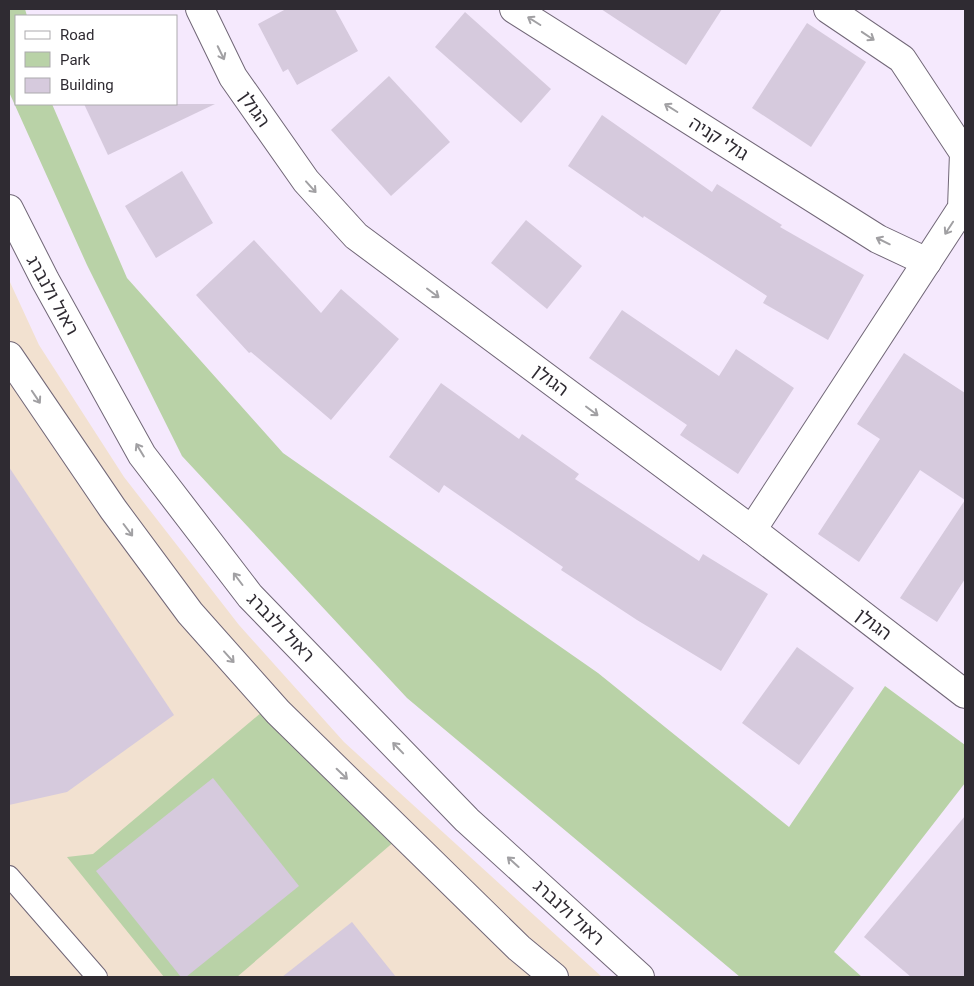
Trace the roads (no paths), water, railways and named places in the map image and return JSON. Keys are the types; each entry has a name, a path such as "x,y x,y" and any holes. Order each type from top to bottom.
{"street":[{"name":"הגולן","path":"200,9 233,77 306,181 356,236 752,530 965,692"},
{"name":"גולי קניה","path":"514,9 878,239 927,262"},
{"path":"752,530 962,208 964,153 902,59 828,9"},
{"name":"ראול ולנברג","path":"9,209 13,241 142,455 250,596 467,820 640,977"},
{"path":"9,356 112,509 190,613 278,712 519,948 554,977"}],"lane":[{"path":"9,876 97,977"}]}
